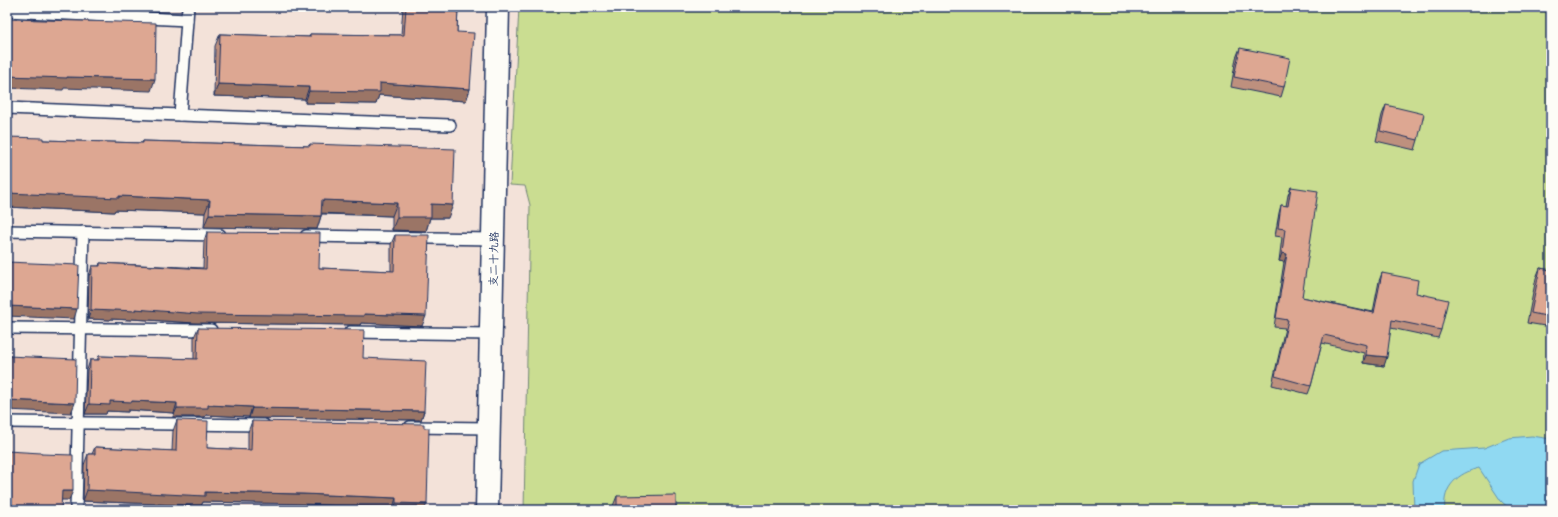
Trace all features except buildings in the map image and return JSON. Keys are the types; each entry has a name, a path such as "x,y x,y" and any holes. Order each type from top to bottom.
{"street":[{"name":"支二十九路","path":"487,510 498,7"}],"lane":[{"path":"180,115 188,7"},
{"path":"7,11 187,20"},
{"path":"7,108 450,125"},
{"path":"7,231 233,235"},
{"path":"76,510 83,232"},
{"path":"296,236 493,239"},
{"path":"7,328 223,330"},
{"path":"341,332 491,334"},
{"path":"7,422 276,425"},
{"path":"402,427 489,428"}],"green space":[{"path":"519,7 1551,7 1551,510 524,510 530,205 525,186 510,185"}],"water":[{"path":"1532,436 1551,439 1551,510 1511,510 1501,501 1479,468 1464,473 1453,482 1446,494 1445,510 1414,510 1413,481 1419,464 1441,451 1484,448 1509,438"}]}
